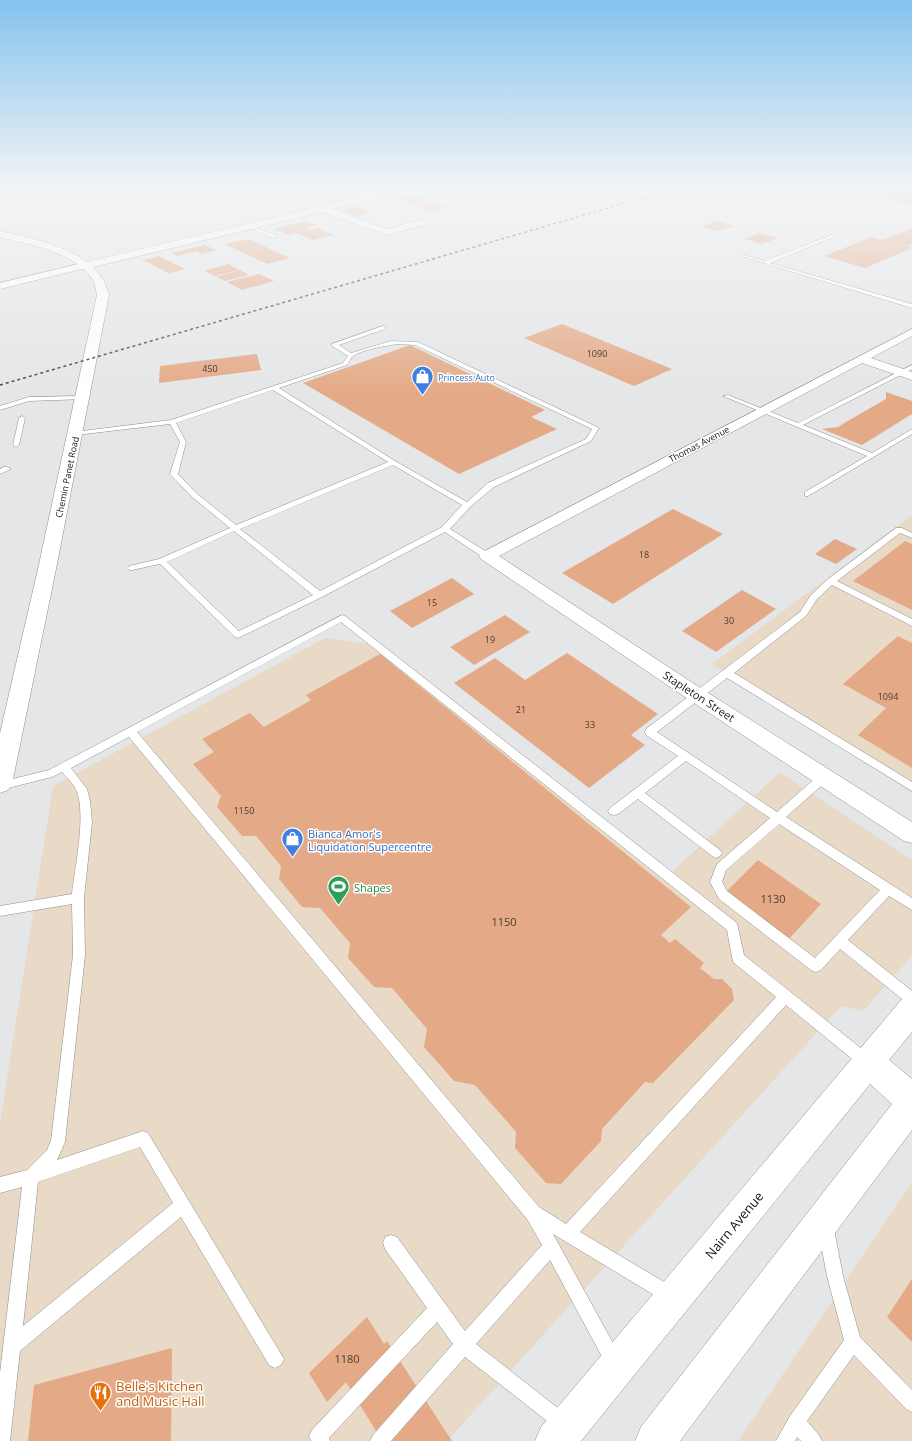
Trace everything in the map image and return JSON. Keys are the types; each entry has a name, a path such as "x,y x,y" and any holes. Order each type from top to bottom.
{"street":[{"name":"Chemin Panet Road","path":"0,785 76,434 103,295 102,286 95,274 86,265 71,257"},
{"path":"0,286 118,257"},
{"name":"Thomas Avenue","path":"487,556 912,332"},
{"path":"862,359 909,372"},
{"name":"Stapleton Street","path":"487,556 698,696 824,777 910,829"},
{"name":"Nairn Avenue","path":"561,1434 869,1063 912,1009"},
{"path":"869,1063 912,1100"},
{"path":"655,1441 912,1104"}],"lane":[{"path":"747,257 912,306"},
{"path":"765,263 780,257"},
{"path":"351,355 334,345 383,328"},
{"path":"76,434 172,422 345,364 351,355 384,343 401,341 416,343 596,428 589,440 491,485 467,505 445,529 319,595 238,635 162,561"},
{"path":"798,425 909,372"},
{"path":"274,388 393,462 467,505"},
{"path":"726,396 872,456"},
{"path":"0,408 29,399 83,398"},
{"path":"16,445 22,418"},
{"path":"172,422 183,442 174,474 183,487 319,595"},
{"path":"808,494 912,431"},
{"path":"132,568 162,561 235,528 393,462"},
{"path":"445,529 487,556"},
{"path":"912,536 899,530 831,582 814,597 803,614 650,732 778,818 912,905"},
{"path":"831,582 912,623"},
{"path":"0,785 52,773 342,618 733,927 738,958 869,1063"},
{"path":"728,673 912,787"},
{"path":"130,731 533,1213 617,1366"},
{"path":"614,811 685,756"},
{"path":"1,1441 31,1177 52,1155 58,1142 79,955 78,898 86,822 82,789 64,767"},
{"path":"824,777 721,868 716,882 723,895 816,966 888,889"},
{"path":"638,793 716,853"},
{"path":"0,911 78,898"},
{"path":"839,941 912,999"},
{"path":"567,1234 785,996"},
{"path":"0,1185 31,1177 142,1138 275,1359"},
{"path":"12,1346 183,1205"},
{"path":"533,1213 674,1297"},
{"path":"824,1219 836,1276 853,1342 912,1403"},
{"path":"391,1243 465,1346 561,1434"},
{"path":"379,1441 465,1346 551,1246"},
{"path":"321,1441 318,1436 438,1310"},
{"path":"785,1441 796,1422 853,1342"},
{"path":"796,1422 813,1441"}],"shaded area":[{"path":"912,515 912,793 712,664"},
{"path":"325,638 370,644 663,880 780,772 912,860 912,956 863,1011 841,1006 447,1441 0,1441 0,1123 53,786"},
{"path":"912,1182 912,1441 738,1441"}],"building":[{"path":"161,257 185,269 169,273 143,260"},
{"path":"253,257 290,258 267,264"},
{"path":"828,257 890,257 865,268"},
{"path":"228,264 239,270 215,276 204,271"},
{"path":"240,270 249,275 225,281 216,277"},
{"path":"259,274 274,281 242,290 227,282"},
{"path":"562,324 672,369 634,386 524,338"},
{"name":"Princess Auto","path":"410,345 545,410 531,417 557,429 459,474 303,383"},
{"path":"257,354 261,370 159,383 160,366"},
{"path":"886,392 912,401 912,414 862,445 822,429 838,427 886,399"},
{"path":"673,509 723,534 613,604 562,573"},
{"path":"835,539 857,549 836,564 815,554"},
{"path":"905,541 912,544 912,610 853,581"},
{"path":"452,578 474,594 412,628 390,611"},
{"path":"742,590 776,609 716,652 682,631"},
{"path":"505,615 530,632 474,665 450,647"},
{"path":"898,636 912,643 912,768 858,735 886,708 843,684"},
{"path":"567,653 658,714 631,735 645,745 589,788 454,683 495,658 525,680"},
{"path":"380,654 691,907 661,935 670,943 675,939 704,963 700,968 714,979 722,979 732,989 734,1000 653,1083 645,1082 602,1129 601,1141 561,1184 546,1183 515,1148 516,1132 475,1085 454,1081 424,1047 427,1029 392,988 374,987 348,958 350,943 320,908 302,907 279,879 281,866 256,836 242,836 217,807 221,796 193,764 214,752 202,739 250,713 264,727 311,700 306,695"},
{"path":"758,860 821,904 789,939 726,892"},
{"path":"912,1279 912,1342 887,1317"},
{"path":"367,1317 384,1344 387,1341 452,1441 382,1441 346,1382 327,1402 309,1373"},
{"name":"Belle's Kitchen and Music Hall","path":"172,1348 171,1441 28,1441 34,1385"}],"railway":[{"path":"0,385 439,257"}],"place":[{"name":"Princess Auto","path":"422,396"},
{"name":"Bianca Amor's Liquidation Supercentre","path":"293,858"},
{"name":"Shapes","path":"339,906"},
{"name":"Belle's Kitchen and Music Hall","path":"101,1412"}]}
